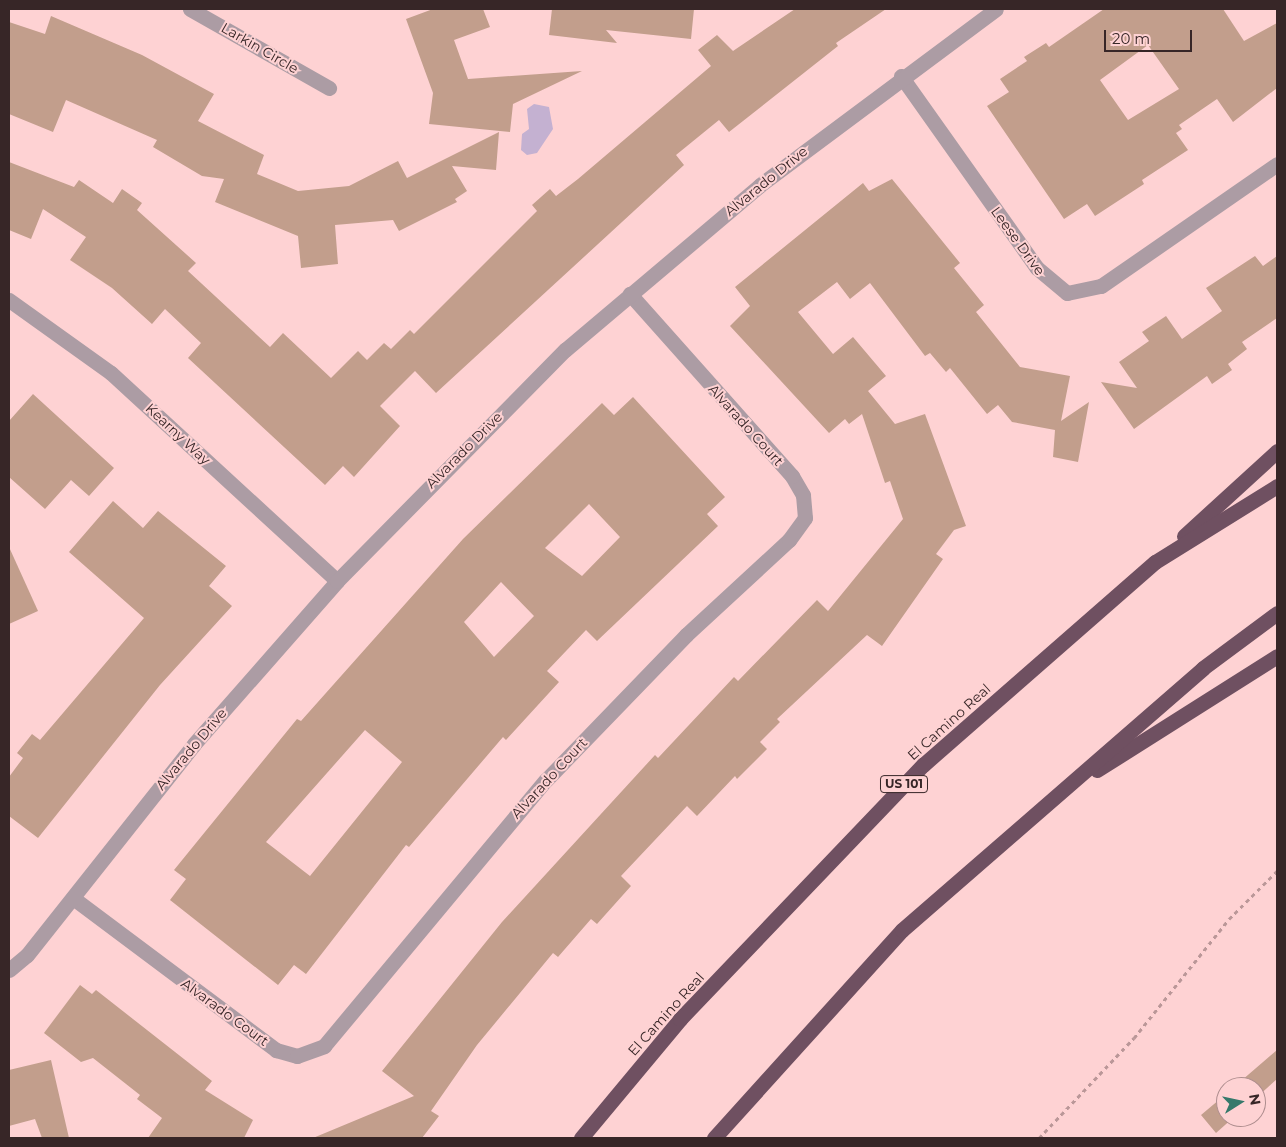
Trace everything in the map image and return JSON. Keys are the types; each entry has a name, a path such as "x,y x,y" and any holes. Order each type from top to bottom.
{"highway":[{"path":"1155,562 1277,451"},
{"name":"El Camino Real","path":"581,1138 680,1019 923,765 1155,562 1277,486"},
{"path":"714,1138 902,930 1203,668 1277,613"},
{"path":"1050,800 1277,656"}],"street":[{"name":"Larkin Circle","path":"190,9 329,88"},
{"name":"Alvarado Drive","path":"9,970 27,955 194,744 337,581 523,390 630,294 760,185 901,76 996,9"},
{"name":"Leese Drive","path":"901,76 1037,268 1067,293 1101,286 1277,164"},
{"name":"Alvarado Court","path":"73,898 276,1050 297,1056 324,1046 546,780 686,635 789,540 805,518 803,495 792,476 630,294"},
{"name":"Kearny Way","path":"9,300 111,373 337,581"}],"path":[{"path":"1039,1138 1134,1038 1229,919 1277,871"}],"shaded area":[{"path":"534,104 549,107 553,129 537,153 527,155 521,150 522,134 529,129 527,109"}],"building":[{"path":"433,9 483,9 490,27 454,40 468,79 582,71 513,104 510,132 429,124 433,93 406,19"},
{"path":"552,9 694,9 691,39 606,30 617,43 549,35"},
{"path":"795,9 886,9 836,43 838,46 729,132 719,120 676,155 684,165 436,393 415,371 380,406 400,426 354,477 343,466 325,485 188,358 201,343 165,309 152,324 112,288 70,260 86,237 43,209 31,239 9,230 9,162 74,187 79,180 113,203 122,189 142,203 137,210 196,263 188,271 270,347 283,333 331,378 358,351 367,360 384,343 391,349 410,330 414,334 537,211 532,205 550,189 556,196 578,179 711,66 698,50 717,35 733,51"},
{"path":"1104,9 1223,9 1244,41 1277,23 1277,88 1233,122 1217,99 1179,125 1182,129 1176,133 1188,150 1142,180 1144,184 1095,216 1087,204 1064,219 987,106 1009,92 1000,79 1027,61 1024,57 1046,43 1049,47","holes":["1148,45 1179,89 1128,120 1100,80"]},
{"path":"51,16 142,55 214,94 198,121 264,155 257,174 298,191 349,186 398,161 407,178 499,132 496,170 452,166 467,191 455,199 457,202 399,231 393,220 335,225 338,264 301,268 298,236 215,202 224,179 202,176 153,147 157,140 66,100 53,132 9,114 9,22 45,34"},
{"path":"892,179 960,263 954,268 984,305 976,312 1020,367 1070,376 1061,421 1089,402 1078,462 1053,457 1055,430 1012,422 998,405 987,414 950,368 946,372 930,353 925,356 870,283 850,299 837,282 798,312 833,354 853,337 886,376 868,391 895,424 925,414 966,526 954,530 936,554 943,559 882,646 867,635 777,719 780,722 760,742 767,749 737,779 735,776 697,816 687,806 621,876 631,886 597,924 591,919 558,957 553,953 477,1045 431,1111 439,1116 422,1138 313,1138 414,1096 382,1071 502,922 655,755 658,758 734,677 738,681 817,600 828,611 903,519 890,481 885,483 862,414 849,424 845,419 829,433 730,326 750,306 735,287 863,183 869,191"},
{"path":"1255,256 1263,266 1277,256 1277,318 1242,342 1247,349 1228,364 1232,370 1212,384 1207,376 1134,429 1101,382 1137,388 1119,362 1149,341 1142,332 1166,316 1182,339 1222,311 1206,288"},
{"path":"33,394 114,468 89,496 71,480 45,509 9,477 9,421"},
{"path":"633,397 725,497 707,514 718,526 597,641 586,630 547,671 559,682 506,740 503,737 409,847 406,845 306,974 294,965 278,985 170,900 186,879 174,870 297,719 301,721 463,539 602,403 614,415","holes":["589,504 620,537 582,576 545,548","501,582 534,616 494,657 464,622","365,730 402,762 310,876 266,842"]},
{"path":"113,501 143,528 158,511 226,566 209,586 232,606 160,685 38,838 9,816 9,777 23,758 17,753 32,734 40,740 144,618 69,552"},
{"path":"9,547 38,611 9,624"},
{"path":"80,985 92,994 96,990 212,1081 205,1090 253,1120 244,1138 148,1138 162,1118 137,1099 140,1095 93,1058 81,1062 44,1033"},
{"path":"1277,1050 1277,1079 1266,1089 1266,1077 1246,1077"},
{"path":"51,1060 69,1138 42,1138 35,1119 9,1126 9,1070"},
{"path":"1216,1102 1216,1127 1223,1127 1216,1133 1201,1115"}]}
